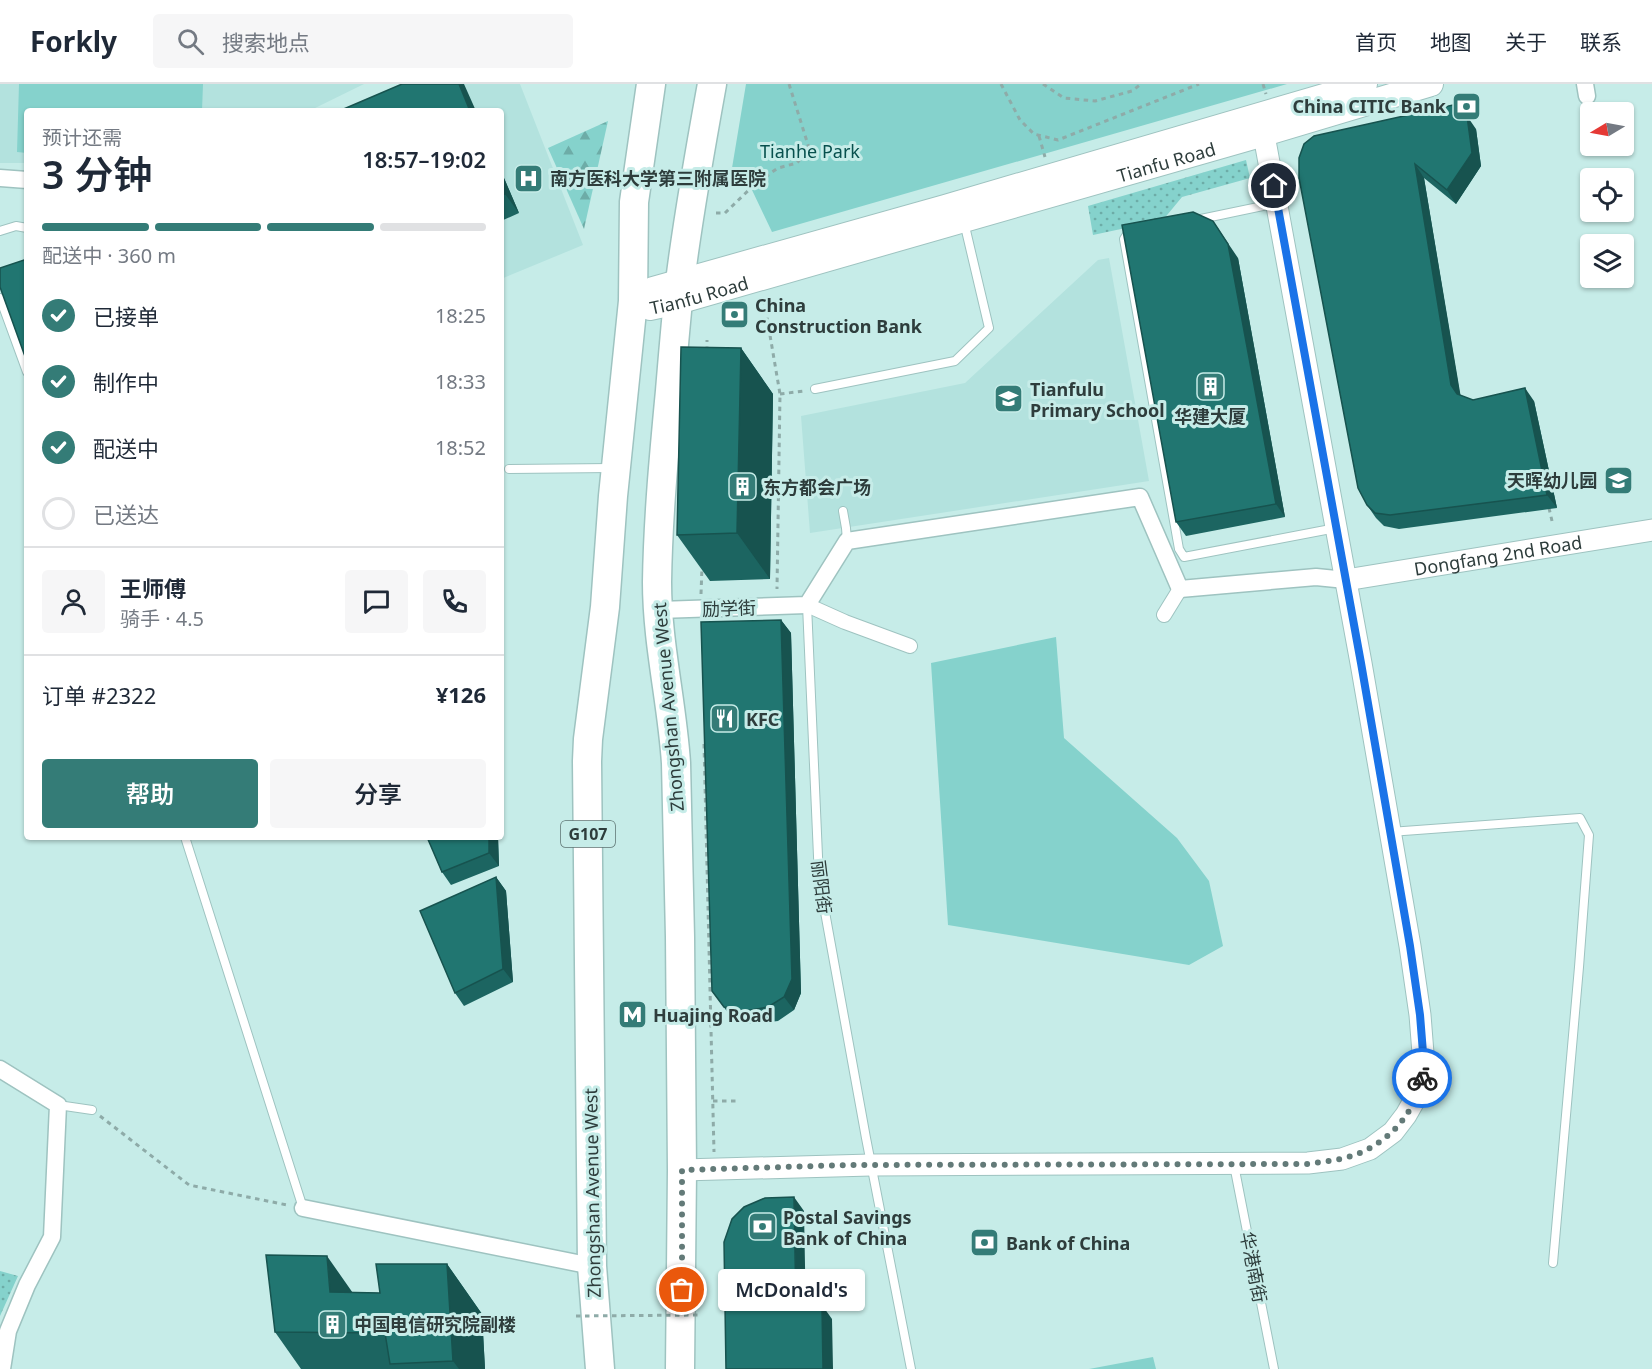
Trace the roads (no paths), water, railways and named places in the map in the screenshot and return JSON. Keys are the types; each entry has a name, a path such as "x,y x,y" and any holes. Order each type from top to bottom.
{"highway":[{"name":"Zhongshan Avenue West","path":"600,1369 592,1266 587,761 605,607 633,301 634,202 651,84"},
{"name":"Zhongshan Avenue West","path":"680,1369 682,1170 676,763 662,653 657,584 665,440 679,292 712,84"}],"main road":[{"name":"Tianfu Road","path":"679,292 964,220 1262,124 1365,84"},
{"name":"Tianfu Road","path":"633,301 650,308 679,292 945,207 1262,124 1431,84"}],"street":[{"path":"682,1170 871,1165 1308,1164 1342,1159 1370,1149 1393,1132 1419,1092 1424,1065 1420,1015 1410,946 1346,580 1262,124"},
{"path":"0,178 24,180"},
{"path":"910,646 803,605 847,541 1140,496 1180,590"},
{"name":"Dongfang 2nd Road","path":"1346,580 1652,530"},
{"path":"1180,590 1316,577 1346,580"},
{"path":"1164,615 1180,590"},
{"name":"励学街","path":"659,610 803,605"},
{"path":"0,1069 58,1105 52,1237 27,1285 8,1331 2,1369"},
{"path":"303,1208 592,1266"}],"lane":[{"path":"1185,222 1277,203"},
{"path":"815,389 955,362 989,328 964,220"},
{"path":"0,231 16,226 24,227"},
{"path":"1139,231 1128,233 1124,239 1179,549 1184,557 1336,528"},
{"path":"0,298 24,364"},
{"path":"509,469 616,468"},
{"path":"843,511 847,541"},
{"name":"丽阳街","path":"803,605 819,879 911,1369"},
{"path":"1390,832 1580,818 1589,835 1553,1263"},
{"path":"186,840 303,1208"},
{"path":"58,1105 92,1110"},
{"name":"华港南街","path":"1234,1165 1274,1369"}],"place":[{"name":"China CITIC Bank","path":"1467,106"},
{"name":"南方医科大学第三附属医院","path":"529,178"},
{"name":"China Construction Bank","path":"734,315"},
{"name":"华建大厦","path":"1210,387"},
{"name":"Tianfulu Primary School","path":"1009,399"},
{"name":"天晖幼儿园","path":"1618,480"},
{"name":"东方都会广场","path":"742,487"},
{"name":"KFC","path":"725,719"},
{"name":"Huajing Road","path":"632,1015"},
{"name":"Postal Savings Bank of China","path":"762,1227"},
{"name":"Bank of China","path":"985,1243"},
{"name":"McDonald's","path":"682,1290"},
{"name":"中国电信研究院副楼","path":"333,1324"}],"park label":[{"name":"Tianhe Park","path":"810,151"}]}
